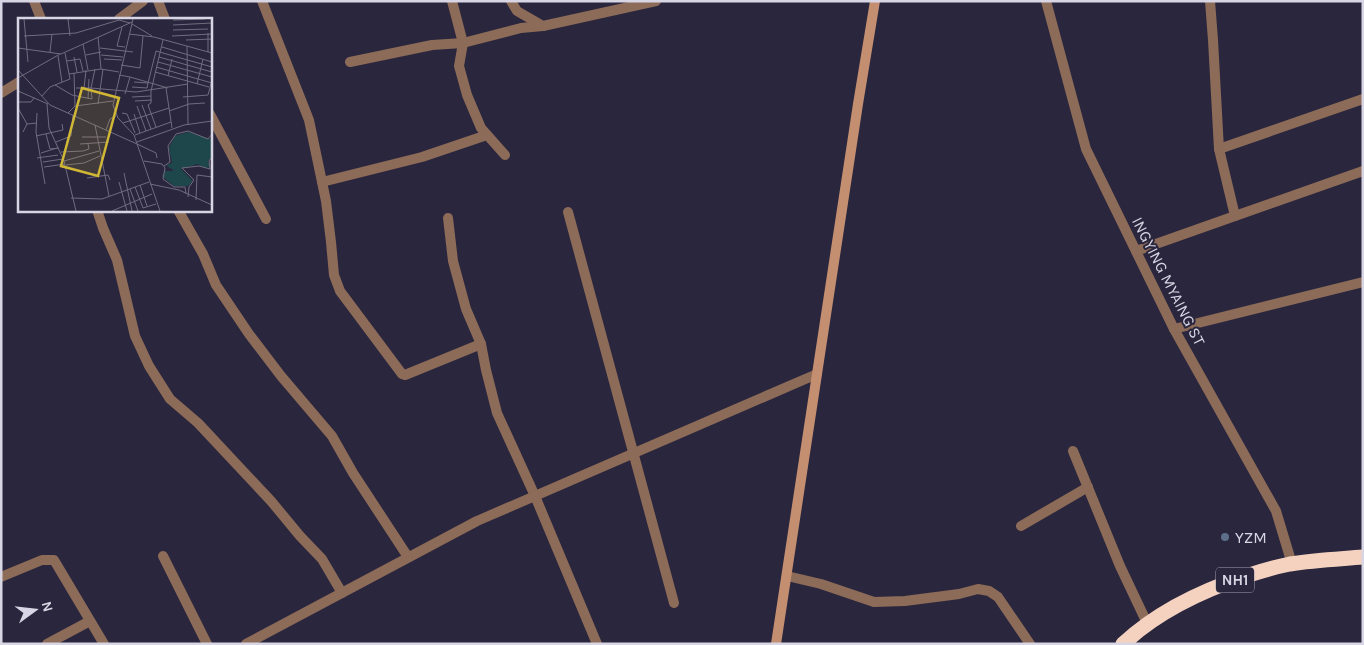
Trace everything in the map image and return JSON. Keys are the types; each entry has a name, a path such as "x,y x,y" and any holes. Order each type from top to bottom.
{"highway":[{"name":"NH1","path":"1123,644 1147,623 1189,598 1218,585 1268,569 1292,564 1363,557"}],"main road":[{"path":"776,644 875,1"}],"street":[{"path":"34,1 41,18"},
{"path":"158,1 165,18"},
{"path":"262,1 309,120 322,182 334,275 340,291 402,374 410,374 481,344"},
{"path":"452,1 463,43 459,66 467,95 481,128 505,156"},
{"path":"511,1 517,11 543,26"},
{"path":"350,62 432,45 463,43 521,28 543,26 656,1"},
{"name":"INGYING MYAING ST","path":"1046,1 1086,149 1174,329 1276,511 1292,564"},
{"path":"1210,1 1219,148 1235,216"},
{"path":"120,18 136,3"},
{"path":"1,93 18,83"},
{"path":"1219,148 1363,99"},
{"path":"211,116 266,219"},
{"path":"322,182 422,157 487,135"},
{"path":"1136,251 1363,171"},
{"path":"97,211 117,260 135,336 149,366 170,399 198,423 271,501 322,559 342,593"},
{"path":"179,211 203,254 216,285 248,334 332,436 353,473 408,557"},
{"path":"568,212 674,603"},
{"path":"448,218 453,261 466,310 481,344 497,413 535,496 597,644"},
{"path":"1174,329 1363,282"},
{"path":"246,644 477,521 817,374"},
{"path":"1073,451 1120,566 1147,623"},
{"path":"1021,526 1088,487"},
{"path":"163,556 207,644"},
{"path":"1,577 42,560 54,560 104,644"},
{"path":"786,576 821,584 874,602 905,601 959,594 978,589 989,591 998,596 1030,644"},
{"path":"47,644 90,621"}],"place":[{"name":"YZM","path":"1225,537"}]}
